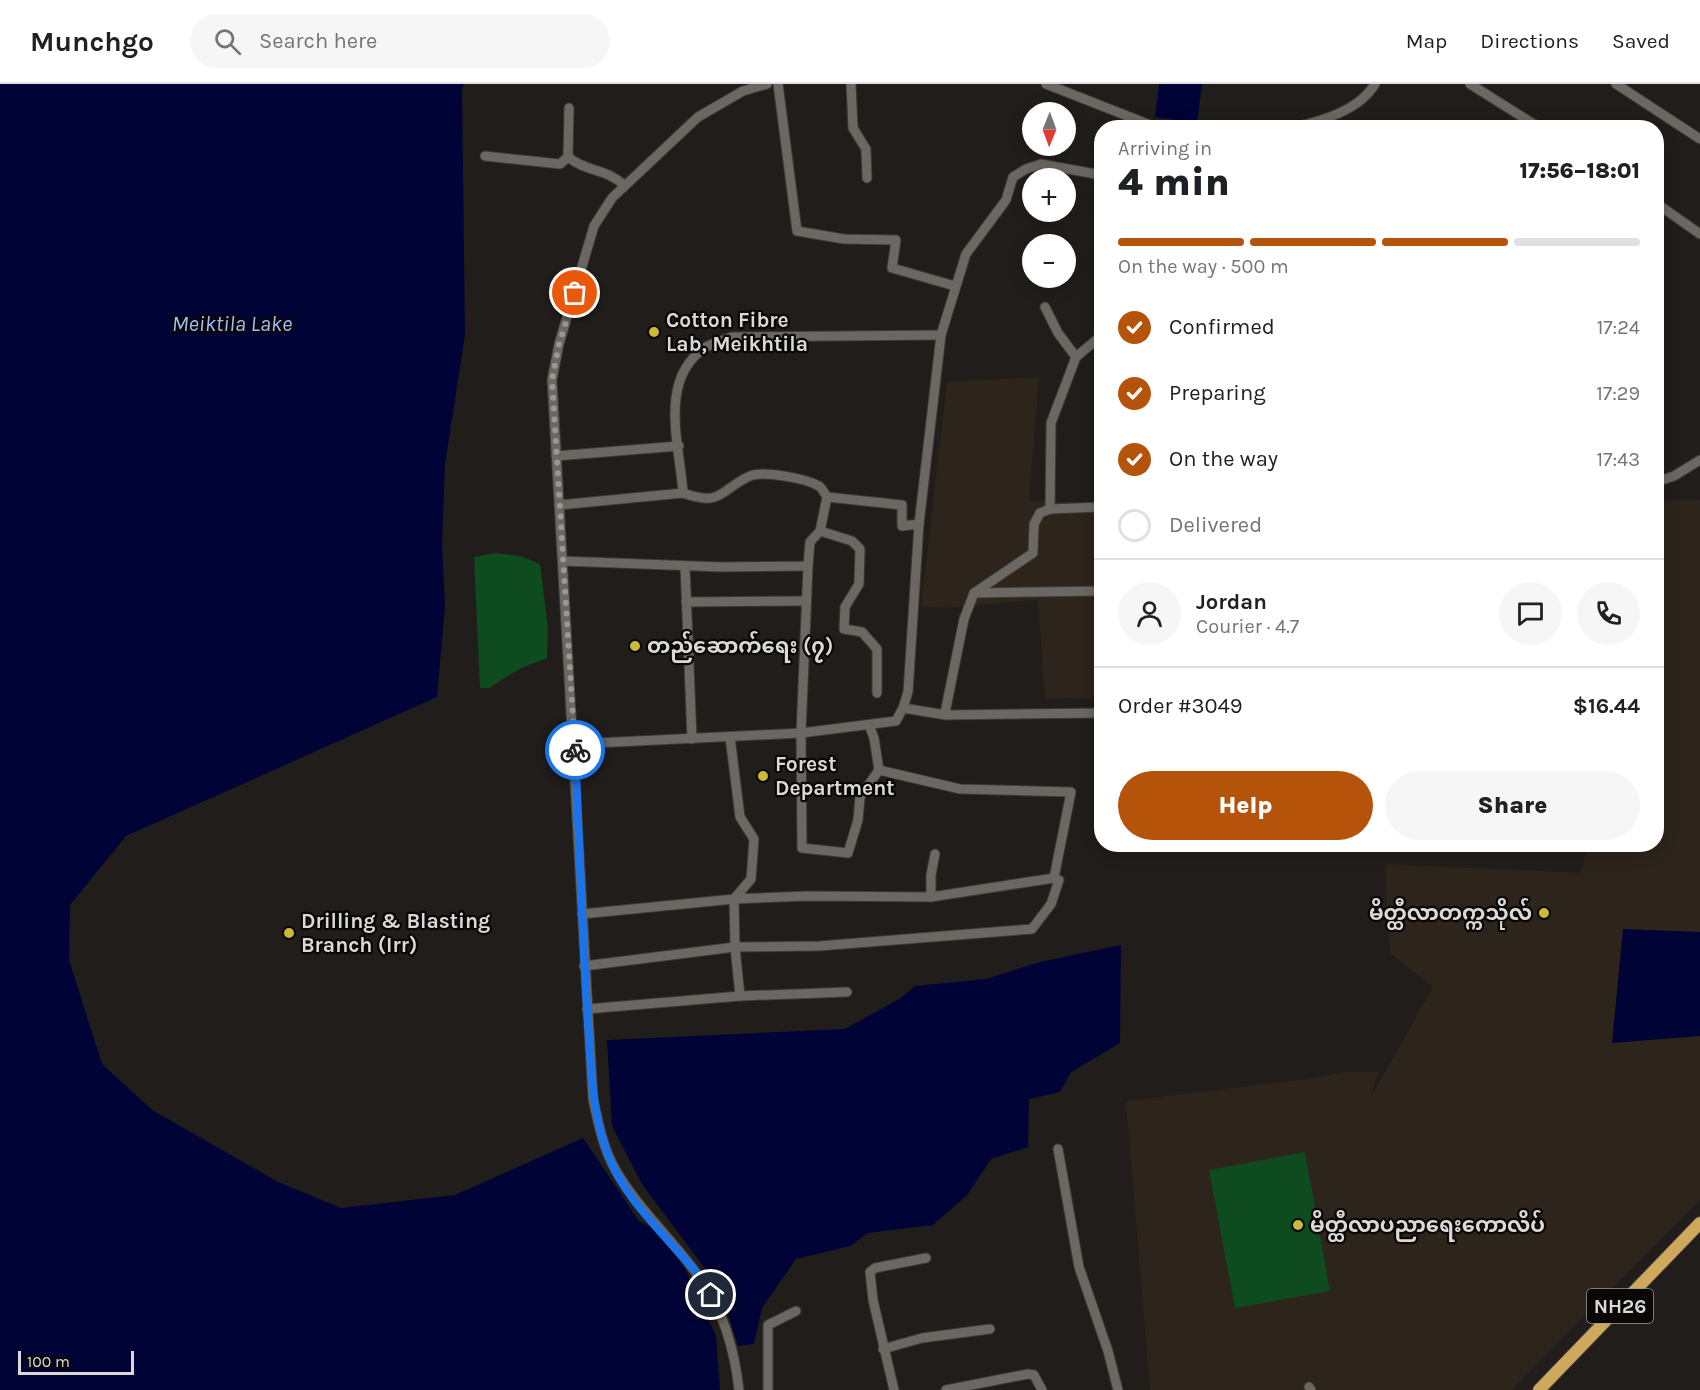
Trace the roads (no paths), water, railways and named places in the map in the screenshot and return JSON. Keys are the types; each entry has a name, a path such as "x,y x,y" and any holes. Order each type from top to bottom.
{"highway":[{"name":"NH26","path":"1539,1390 1700,1223"}],"street":[{"path":"739,1390 728,1337 711,1295 691,1265 636,1201 607,1153 593,1099 552,380 559,344 594,226 624,185 698,117 743,91 767,84"},
{"path":"778,84 797,231 844,239 896,240 892,268 955,286"},
{"path":"851,84 853,128 866,149 867,178"},
{"path":"1046,84 1138,120"},
{"path":"1324,120 1367,97 1375,84"},
{"path":"1470,84 1527,120"},
{"path":"1616,84 1700,139"},
{"path":"485,156 560,164 568,156 569,108"},
{"path":"568,156 577,164 611,173 624,185"},
{"path":"575,761 596,743 801,733 896,721 908,692 919,524 940,335 966,255 1006,200 1015,176 1026,169 1041,164 1094,174"},
{"path":"1664,209 1700,234"},
{"path":"1045,307 1058,333 1076,357"},
{"path":"683,494 675,417 676,388 688,364 706,347 732,338 940,335"},
{"path":"1050,509 1051,423 1076,357 1094,342"},
{"path":"556,456 679,446"},
{"path":"1664,479 1700,460"},
{"path":"559,505 683,494 701,500 721,497 753,475 779,475 820,486 828,497 902,505 902,526 919,524"},
{"path":"828,497 820,531 810,542 808,566 801,733 802,848 848,853 858,820 860,797 879,770 874,738 869,726"},
{"path":"945,713 964,619 974,593 1033,554 1034,524 1040,513 1050,509 1094,507"},
{"path":"820,531 852,541 860,549 859,584 845,607 844,629 862,632 877,649 877,693"},
{"path":"564,561 685,566 808,566"},
{"path":"685,566 692,739"},
{"path":"974,593 1094,591"},
{"path":"686,602 806,601"},
{"path":"903,708 945,713 1094,713"},
{"path":"730,737 740,817 754,839 751,879 734,899 735,947 740,996"},
{"path":"879,770 960,789 1071,792 1054,878"},
{"path":"931,897 931,875 935,854"},
{"path":"582,914 734,899 808,896 931,897 1054,878 1059,880 1051,904 1032,929 819,946 735,947 584,966"},
{"path":"587,1009 740,996 847,992"},
{"path":"1058,1149 1079,1267 1108,1350 1118,1390"},
{"path":"894,1390 873,1300 870,1272 875,1268 927,1258"},
{"path":"768,1390 768,1325 796,1311"},
{"path":"884,1348 922,1338 990,1329"},
{"path":"946,1390 1028,1374 1034,1375 1042,1390"}],"water":[{"name":"Meiktila Lake","path":"0,84 464,84 462,90 465,335 445,464 442,543 445,607 437,697 126,836 70,905 69,960 102,1064 152,1110 278,1182 341,1208 455,1195 583,1138 639,1221 656,1230 683,1264 716,1336 720,1390 0,1390"},
{"path":"1159,84 1202,84 1197,120 1155,117"},
{"path":"1623,929 1700,932 1700,1036 1612,1043"},
{"path":"1121,945 1120,1043 1071,1072 1060,1092 1029,1099 1028,1147 991,1159 967,1195 933,1225 868,1233 850,1246 796,1259 762,1308 754,1344 738,1346 721,1290 642,1184 612,1126 607,1040 845,1029 901,998 915,986 986,979 1040,962"}],"place":[{"name":"Cotton Fibre Lab, Meikhtila","path":"654,332"},
{"name":"တည်ဆောက်ရေး (၇)","path":"635,646"},
{"name":"Forest Department","path":"763,776"},
{"name":"မိတ္ထီလာတက္ကသိုလ်","path":"1544,913"},
{"name":"Drilling & Blasting Branch (Irr)","path":"289,933"},
{"name":"မိတ္ထီလာပညာရေးကောလိပ်","path":"1298,1225"}]}
